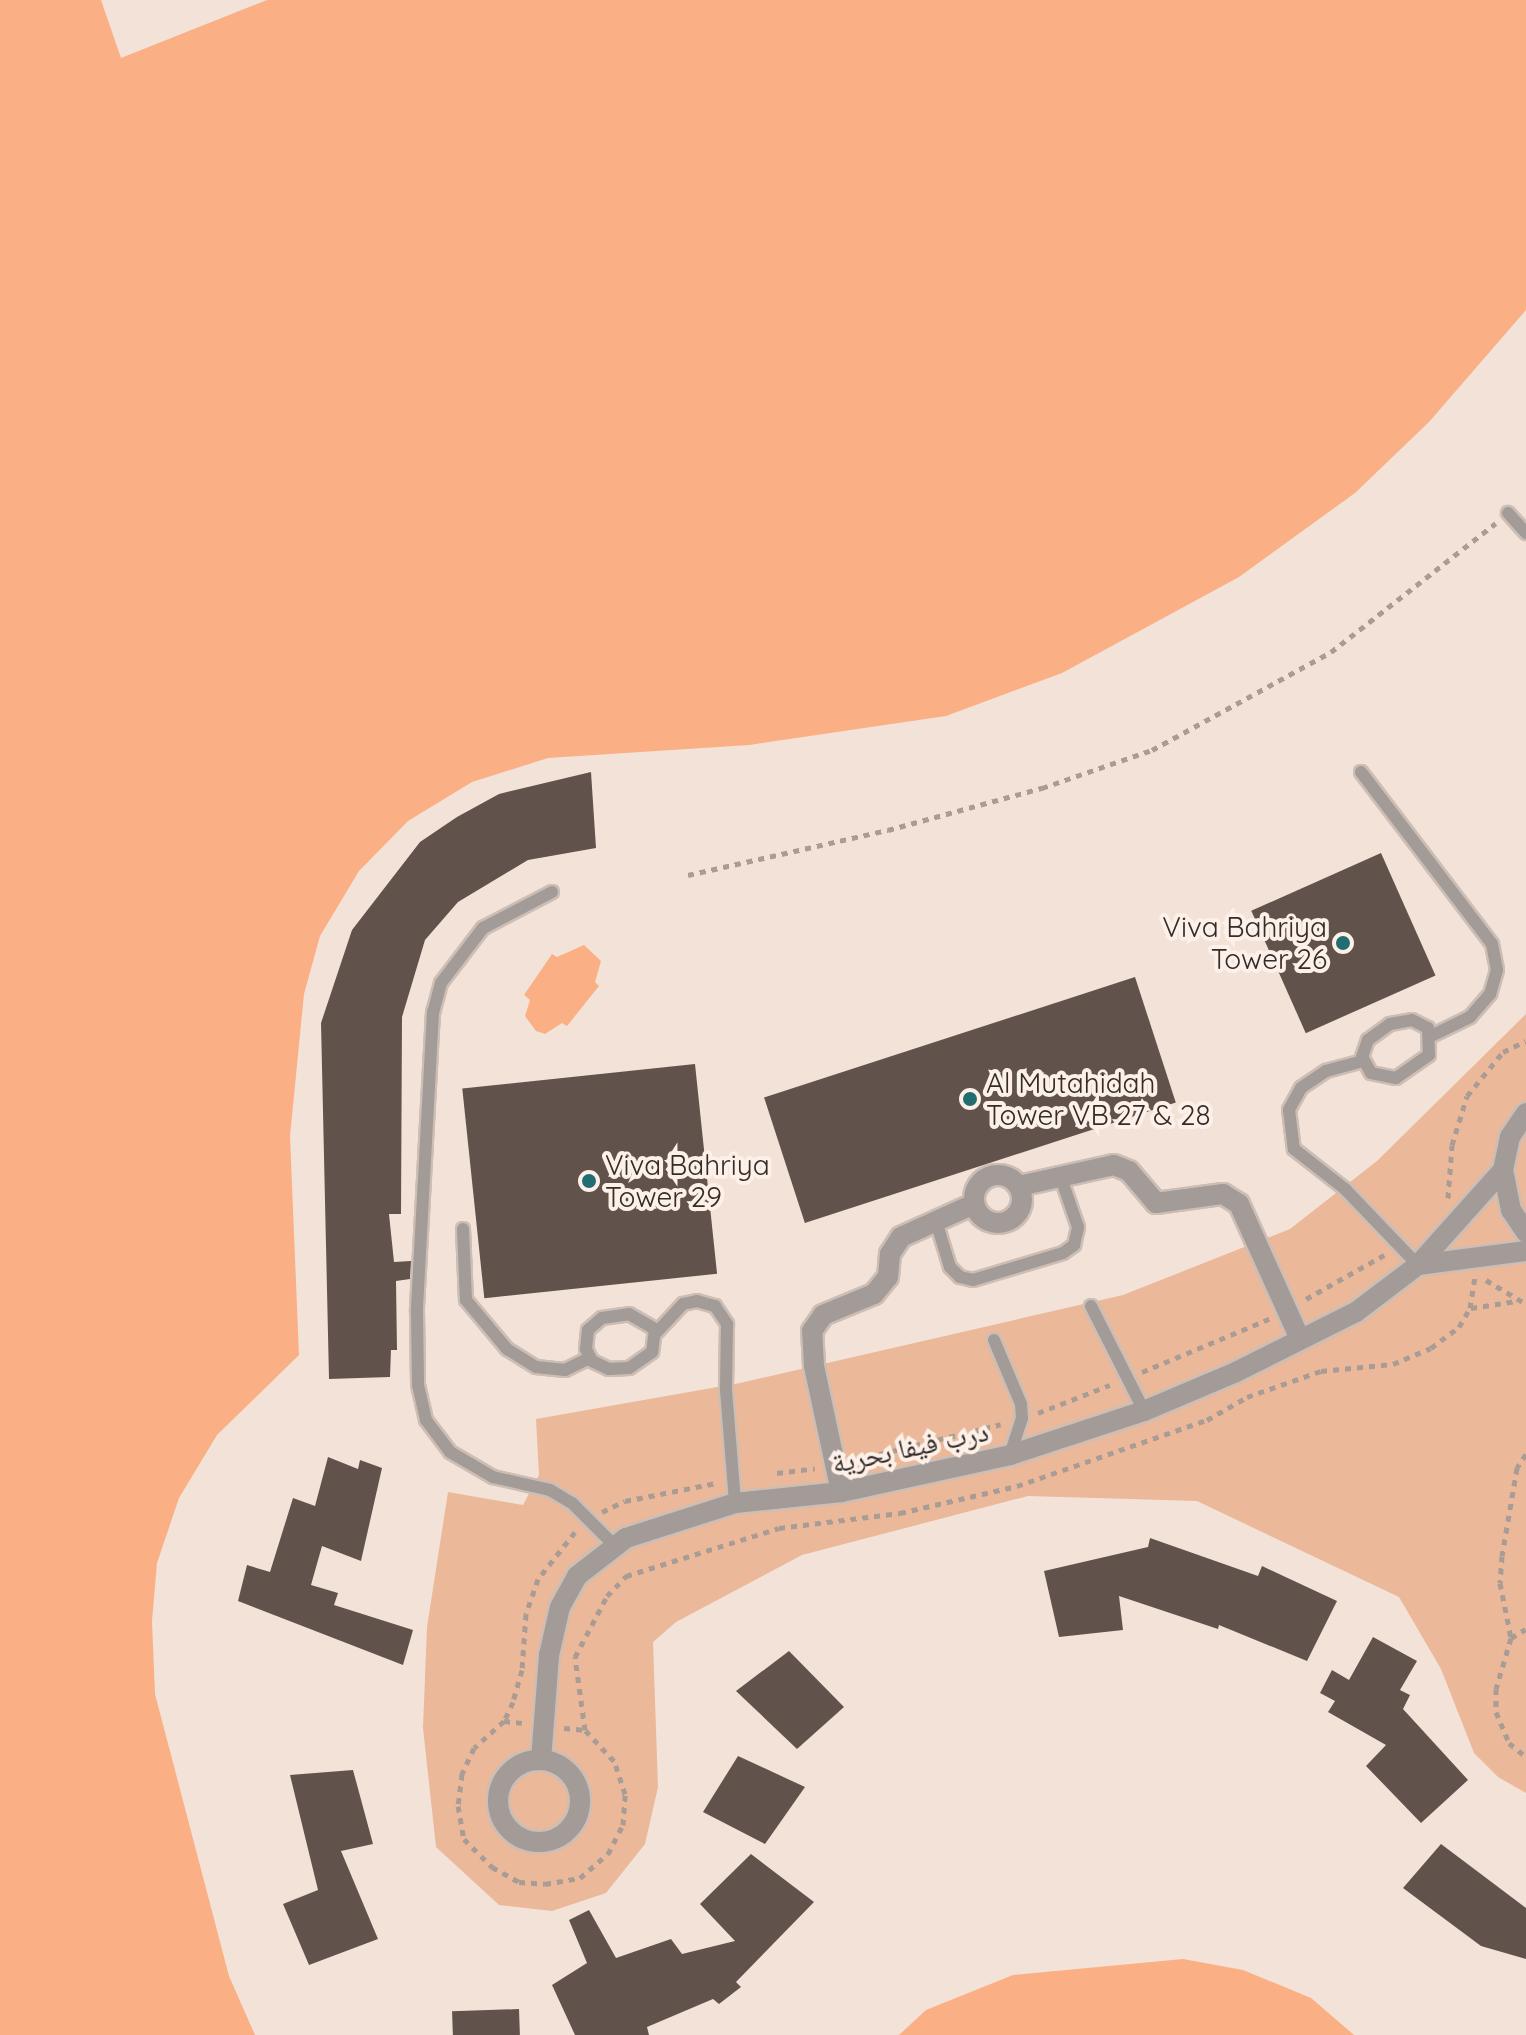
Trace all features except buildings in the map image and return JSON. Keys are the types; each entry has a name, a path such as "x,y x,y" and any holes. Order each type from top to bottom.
{"street":[{"path":"1526,1113 1510,1137 1503,1170 1511,1210 1526,1232"},
{"path":"841,1492 814,1366 812,1331 823,1315 874,1294 888,1277 890,1254 901,1237 974,1204 983,1179 995,1174 1019,1186 1114,1165 1129,1171 1156,1203 1180,1203 1204,1193 1223,1194 1239,1204 1299,1337"},
{"name":"درب فيفا بحرية","path":"541,1760 547,1666 560,1607 577,1576 615,1546 665,1522 735,1503 841,1492 1010,1455 1144,1411 1236,1372 1299,1337 1356,1312 1418,1265 1503,1170"},
{"path":"974,1204 993,1223 1007,1221 1018,1213 1019,1186"},
{"name":"درب فيفا بحرية","path":"1418,1265 1526,1251"},
{"path":"541,1760 566,1770 580,1793 577,1820 569,1831 545,1843 518,1837 500,1816 498,1803 505,1777 528,1761 541,1760"}],"lane":[{"path":"1508,513 1526,533"},
{"path":"1361,772 1492,944 1497,970 1490,994 1470,1017 1431,1036"},
{"path":"552,892 483,928 441,983 437,998 417,1297 418,1385 426,1420 450,1452 493,1477 550,1490 590,1518 615,1546"},
{"path":"1422,1023 1431,1036 1429,1055 1396,1078 1371,1073 1363,1061 1368,1040 1390,1024 1422,1023"},
{"path":"1363,1061 1326,1071 1301,1088 1289,1110 1292,1139 1302,1160 1345,1189 1418,1265"},
{"path":"936,1221 950,1267 960,1277 973,1280 1063,1253 1074,1245 1078,1227 1061,1178"},
{"path":"463,1229 466,1300 507,1349 536,1367 551,1369 565,1370 590,1358"},
{"path":"656,1333 641,1317 602,1318 585,1339 590,1358 609,1369 629,1368 652,1352 656,1333 683,1304 706,1301 722,1313 729,1338 726,1390 735,1503"},
{"path":"1091,1306 1144,1411"},
{"path":"994,1340 1022,1418 1010,1455"}],"path":[{"path":"688,875 888,830 1152,750 1331,652 1508,513"},
{"path":"585,1730 614,1761 625,1794 623,1825 608,1854 580,1878 545,1884 519,1882 492,1867 464,1839 458,1806 462,1774 474,1748 504,1721 513,1702 522,1670 526,1614 538,1579 590,1518 625,1501 835,1465 1022,1418 1227,1340 1287,1310 1399,1246"},
{"path":"1470,1308 1518,1301"},
{"path":"1526,1454 1517,1468 1502,1556 1500,1583 1511,1638 1496,1689 1496,1712 1509,1743 1526,1757"},
{"path":"1511,1638 1526,1629"}],"shaded area":[{"path":"0,0 101,0 121,58 267,0 1526,0 1526,310 1429,422 1355,493 1239,577 1062,673 946,716 749,745 548,758 472,782 408,821 359,871 320,936 304,994 290,1136 299,1355 217,1435 179,1498 157,1563 152,1621 155,1694 229,1976 255,2035 0,2035"},
{"path":"584,945 601,961 595,982 599,986 567,1026 562,1023 545,1034 536,1031 525,1016 530,1000 524,995 552,954 557,957"},
{"path":"1526,1014 1526,1793 1498,1777 1474,1753 1441,1669 1399,1597 1197,1501 1028,1496 802,1555 676,1622 653,1642 658,1787 645,1844 606,1893 552,1911 499,1905 436,1847 423,1728 427,1627 448,1492 523,1505 539,1475 536,1419 740,1383 1123,1295 1290,1229 1377,1161"},
{"path":"1183,1959 1243,1970 1311,1998 1354,2035 899,2035 926,2010 1013,1975"}],"place":[{"name":"Viva Bahriya Tower 26","path":"1343,943"},
{"name":"Al Mutahidah Tower VB 27 & 28","path":"970,1099"},
{"name":"Viva Bahriya Tower 29","path":"589,1181"}]}
